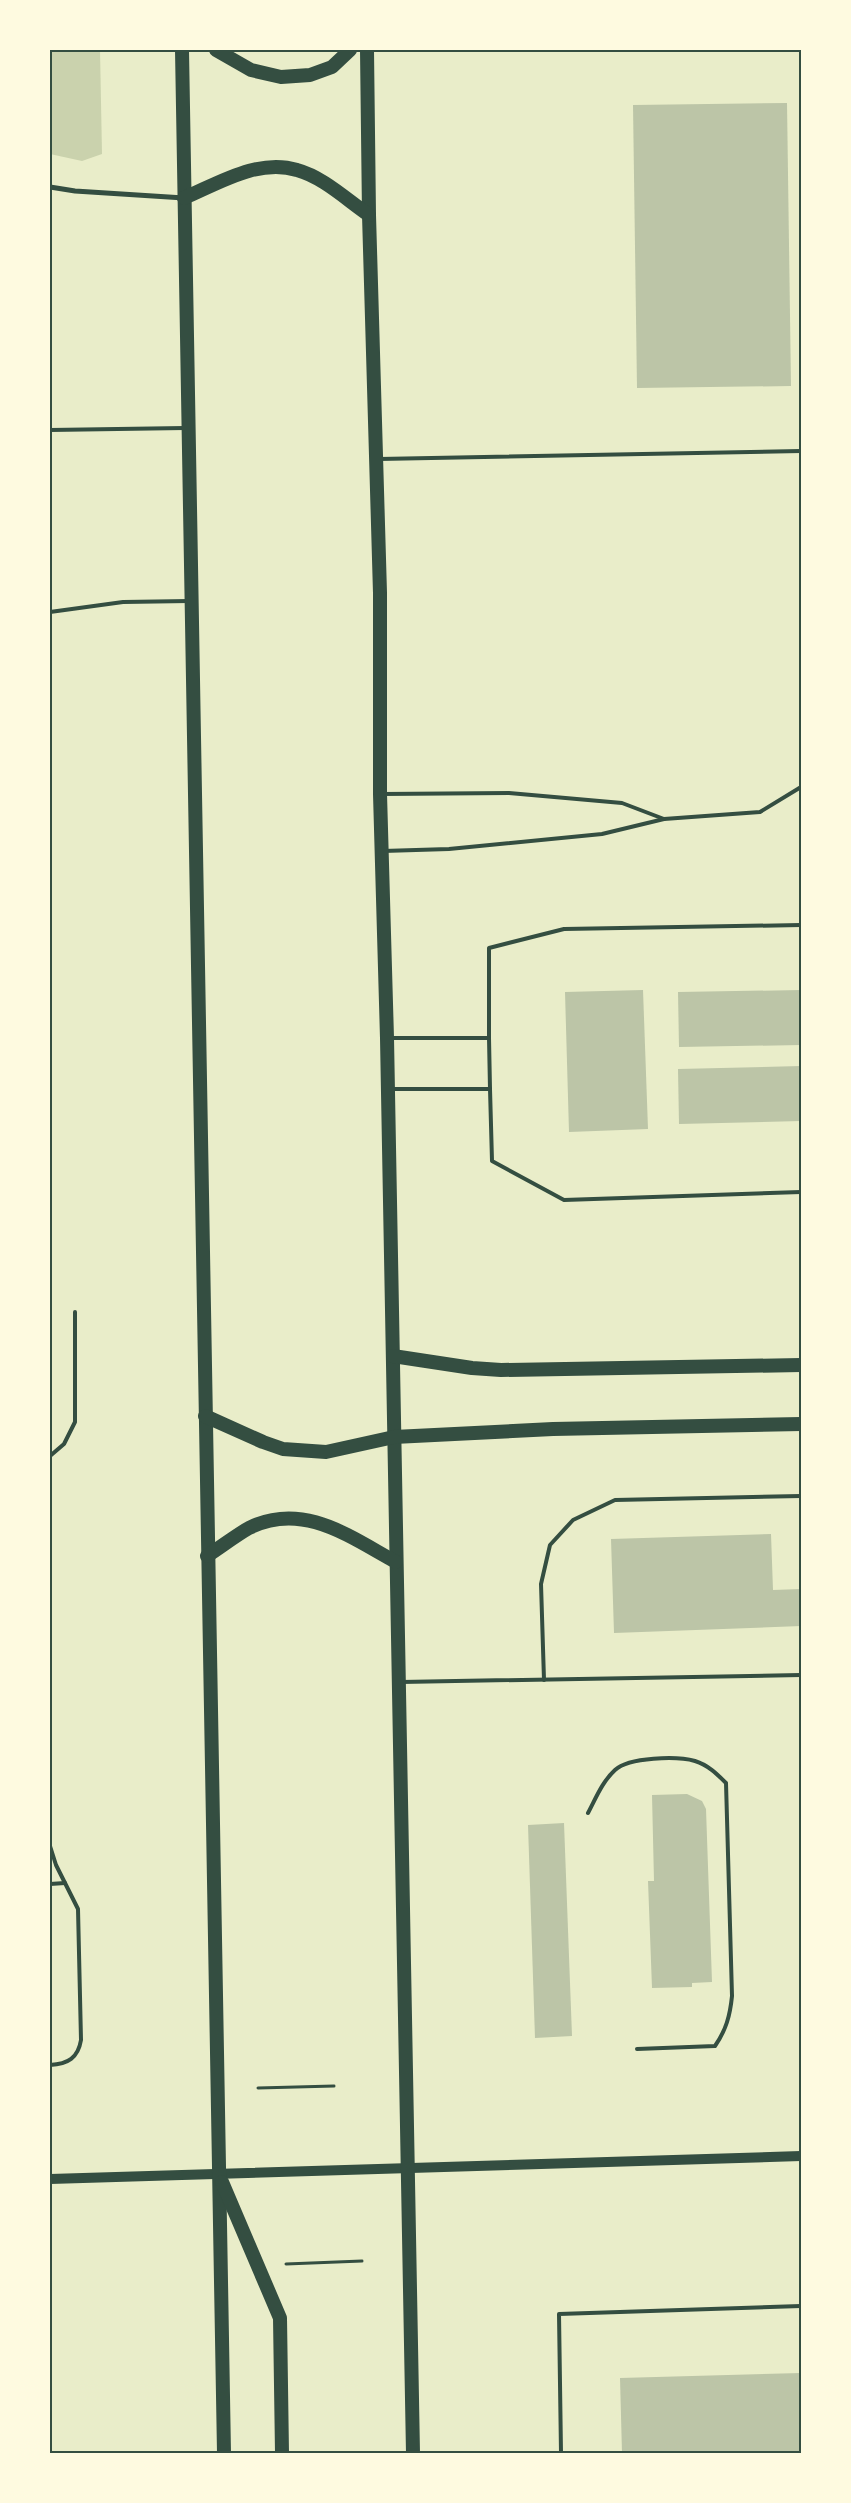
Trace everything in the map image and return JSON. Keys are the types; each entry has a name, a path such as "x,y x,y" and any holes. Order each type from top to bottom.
{"highway":[{"path":"182,50 224,2453"},
{"path":"216,50 250,70 281,77 310,75 332,67 350,50"},
{"path":"367,50 368,215 380,593 380,794 387,1038 413,2453"},
{"path":"184,198 246,171 277,166 298,170 319,181 368,215"},
{"path":"393,1356 472,1368 501,1370 801,1365"},
{"path":"205,1416 263,1442 301,1451 326,1452 394,1437 553,1429 801,1424"},
{"path":"207,1556 250,1528 272,1520 294,1518 323,1523 396,1562"},
{"path":"218,2175 280,2318 282,2453"}],"main road":[{"path":"50,2180 801,2156"}],"street":[{"path":"50,187 75,191 184,198"}],"lane":[{"path":"50,430 188,428"},
{"path":"377,459 801,451"},
{"path":"50,612 123,602 191,601"},
{"path":"382,851 449,849 602,834 664,819 760,812 801,787"},
{"path":"380,794 510,793 613,802 622,803 664,819"},
{"path":"801,925 564,929 489,948 492,1161 564,1200 801,1192"},
{"path":"387,1038 489,1038"},
{"path":"388,1089 490,1089"},
{"path":"50,1456 64,1444 75,1422 75,1312"},
{"path":"544,1680 542,1584 550,1545 574,1520 615,1500 801,1496"},
{"path":"399,1682 801,1675"},
{"path":"588,1813 601,1786 616,1768 638,1761 672,1759 695,1761 711,1768 726,1783 732,1996 730,2014 724,2032 715,2046 636,2049"},
{"path":"50,1846 56,1865 78,1908 81,2040 75,2056 68,2062 50,2065"},
{"path":"50,1884 65,1883"},
{"path":"561,2453 559,2314 801,2306"}],"path":[{"path":"258,2088 334,2086"},
{"path":"285,2264 362,2261"}],"green space":[{"path":"50,50 100,50 102,154 82,161 50,154"}],"building":[{"path":"787,103 791,386 637,388 633,105"},
{"path":"643,990 648,1129 569,1132 565,992"},
{"path":"801,990 801,1045 679,1047 678,992"},
{"path":"801,1066 801,1121 679,1124 678,1069"},
{"path":"771,1534 773,1590 801,1589 801,1626 614,1633 611,1539"},
{"path":"687,1794 702,1801 706,1809 712,1982 692,1983 692,1987 652,1988 648,1881 654,1881 652,1795"},
{"path":"564,1823 572,2036 535,2038 528,1825"},
{"path":"801,2373 801,2453 622,2453 620,2378"}]}
